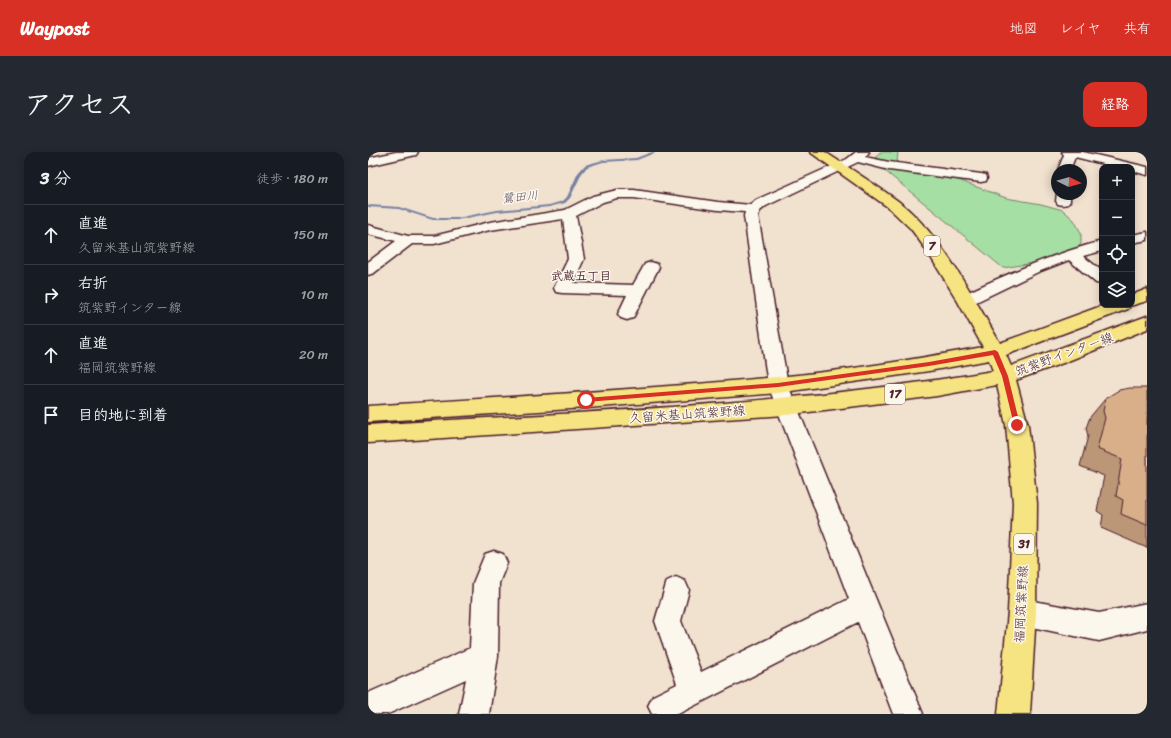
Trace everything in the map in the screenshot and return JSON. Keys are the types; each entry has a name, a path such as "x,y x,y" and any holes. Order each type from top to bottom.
{"main road":[{"name":"筑紫野インター線","path":"816,152 894,205 916,226 934,250 966,300 995,352 1005,376 1070,353 1147,322"},
{"path":"1135,300 1147,295"},
{"name":"筑紫野インター線","path":"995,352 1114,308"},
{"name":"久留米基山筑紫野線","path":"368,434 781,396 929,364 995,352"},
{"name":"久留米基山筑紫野線","path":"368,414 586,400 781,396 937,388 1005,376"},
{"name":"福岡筑紫野線","path":"1005,376 1017,425 1025,503 1022,612 1014,714"}],"street":[{"path":"368,162 412,152"},
{"path":"1066,164 1069,152 1147,170"},
{"path":"908,714 781,396 751,216 754,209 761,204 839,167 859,155 889,166 981,178"},
{"path":"368,229 408,240 434,240 490,226 569,214 598,199 617,194 634,194 718,206 754,209"},
{"path":"569,214 576,259 562,288 638,290"},
{"path":"1135,238 1147,236"},
{"path":"368,270 408,240"},
{"path":"966,300 1057,259 1099,247"},
{"path":"1071,254 1099,277"},
{"path":"627,314 651,267"},
{"path":"474,714 484,656 486,583 494,563"},
{"path":"676,590 668,621 694,691"},
{"path":"663,706 865,605"},
{"path":"1022,612 1099,627 1147,616"},
{"path":"368,708 484,656"}],"green space":[{"path":"880,152 898,152 897,162 945,175 1006,198 1041,204 1063,210 1074,220 1081,233 1081,244 1069,257 1003,268 873,161"}],"building":[{"path":"1130,388 1147,388 1147,525 1121,514 1123,500 1116,496 1122,459 1097,449 1105,418 1103,411 1106,398 1119,390"}],"waterway":[{"name":"鷺田川","path":"368,206 399,208 433,219 457,219 497,211 549,206 564,202 569,197 580,173 586,166 603,161 637,159 655,152"}],"district":[{"name":"武蔵五丁目","path":"581,276"}],"route":[{"path":"586,400 778,385 929,364 995,352 1005,376 1017,425"}]}
